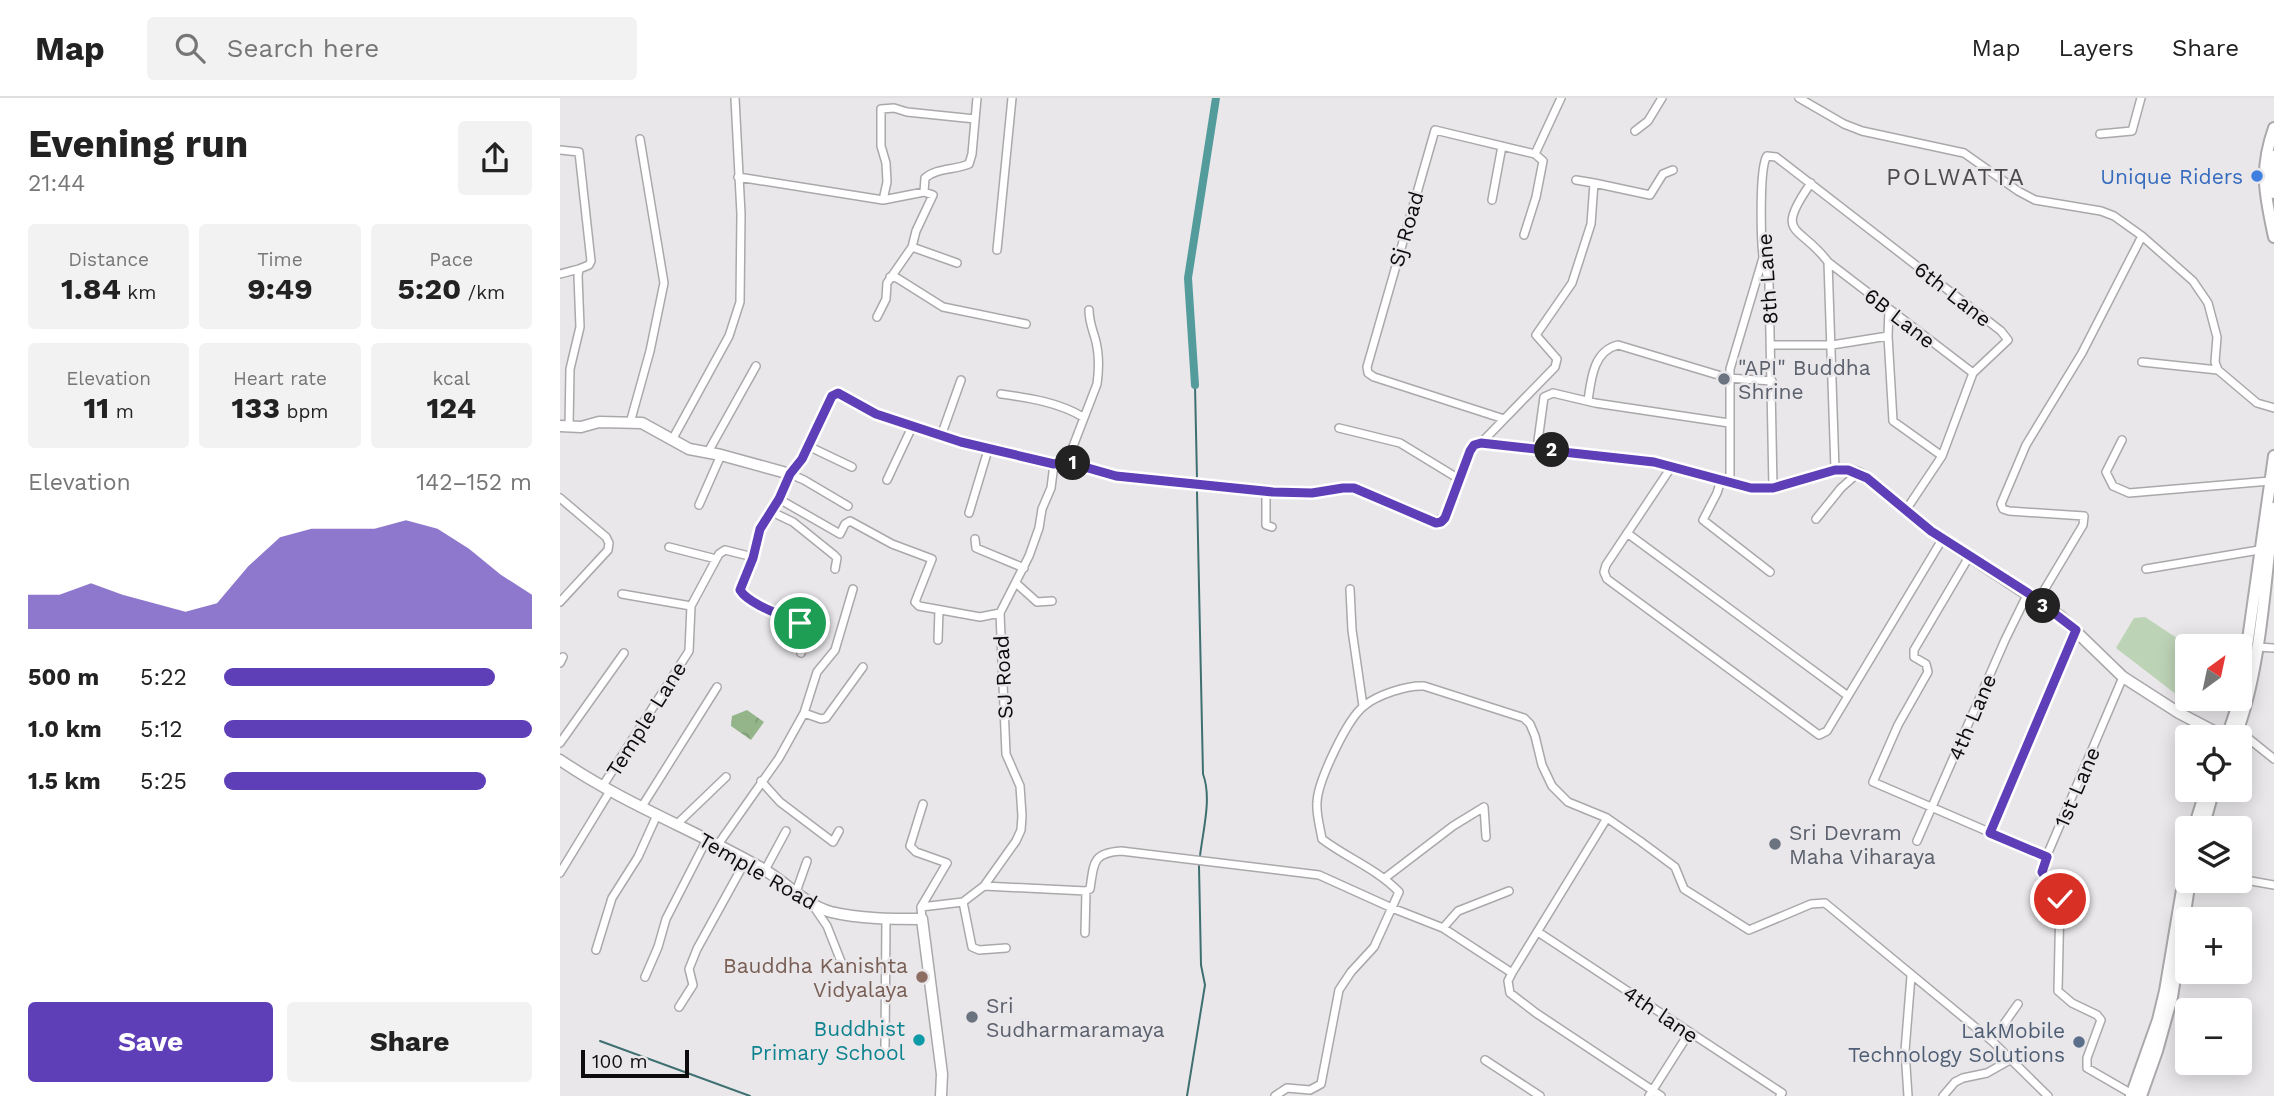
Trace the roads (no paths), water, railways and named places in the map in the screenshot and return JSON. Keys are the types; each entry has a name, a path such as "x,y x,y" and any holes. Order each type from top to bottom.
{"main road":[{"path":"2274,128 2264,162 2265,193 2274,237"},
{"path":"2274,156 2274,193"},
{"path":"2252,646 2259,550 2274,456"},
{"path":"2252,646 2269,590 2274,508"},
{"path":"2134,1095 2165,991 2181,893"},
{"path":"2134,1095 2157,1051 2172,997 2188,893"}],"street":[{"path":"672,440 729,336 740,302 741,214 736,98"},
{"path":"924,192 925,178 931,173 969,164 977,98"},
{"path":"997,250 1012,98"},
{"path":"1524,235 1536,197 1543,161 1535,154 1561,98"},
{"path":"1635,131 1648,121 1662,98"},
{"path":"1799,98 1844,124 1863,131 1964,153 2035,200 2101,211 2114,216 2142,236 2193,281 2208,303 2217,337 2215,362 2218,370 2257,403 2274,408"},
{"path":"2100,134 2132,131 2141,98"},
{"path":"883,200 887,182 886,163 881,146 881,110 894,108 907,112 975,119"},
{"name":"Sj Road","path":"1504,419 1374,377 1368,373 1367,367 1435,130 1535,154"},
{"path":"630,423 650,351 664,283 640,139"},
{"path":"1492,200 1502,146"},
{"path":"560,150 579,152 591,261 589,265 560,274"},
{"name":"6th Lane","path":"1767,156 1776,157 1811,183 2006,335 2008,340 1973,373 1942,456 1906,510"},
{"name":"8th Lane","path":"1767,156 1762,163 1763,258 1769,284 1772,345 1773,488"},
{"path":"1577,180 1650,195 1663,174 1673,170"},
{"path":"738,177 883,200 924,192 933,195 916,231 912,247 887,283 886,299 877,317"},
{"path":"1481,443 1555,367 1557,359 1553,352 1536,335 1572,283 1591,225 1594,183"},
{"name":"6B Lane","path":"1811,183 1793,212 1795,229 1803,239 1828,262 1973,373"},
{"path":"2038,602 2083,525 2084,516 2009,511 2003,509 2001,504 2026,445 2082,353 2142,236"},
{"path":"912,247 957,263"},
{"path":"1763,258 1728,378 1729,423 1725,482 1703,520 1770,572"},
{"path":"1828,262 1835,470"},
{"path":"579,269 580,327 570,369 564,427 581,427 599,422 650,426 689,449 790,474 848,506"},
{"path":"890,277 897,278 943,307 1027,324"},
{"path":"1889,309 1893,421 1942,456"},
{"path":"1067,462 1097,384 1099,372 1095,338 1089,324 1089,310"},
{"path":"1772,345 1832,345 1888,336"},
{"path":"1588,401 1592,373 1598,359 1611,347 1618,345 1728,378 1772,381"},
{"path":"2142,362 2218,370"},
{"path":"708,452 756,366"},
{"path":"941,436 961,380"},
{"path":"801,653 810,632 800,623 741,594 740,590 753,558 760,529 772,512 790,474 795,471 832,396 838,393 876,414 912,428 988,450 1054,464 1067,462 1116,476 1266,491 1312,493 1354,488 1436,523 1445,518 1470,451 1474,445 1481,443 1654,462 1751,488 1773,488 1835,470 1858,473 1943,538 2060,616 2123,677 2202,725"},
{"path":"1537,448 1544,397 1553,393 1729,423"},
{"path":"1001,394 1033,398 1083,417"},
{"path":"887,480 912,428"},
{"path":"1339,428 1400,443 1459,479"},
{"path":"2122,440 2106,472 2113,486 2129,493 2270,481"},
{"path":"808,446 852,467"},
{"path":"969,513 988,450"},
{"path":"699,505 721,455"},
{"name":"SJ Road","path":"962,902 984,886 1021,830 1020,786 1006,754 1000,613 1017,584 1039,528 1042,509 1051,488 1054,464"},
{"path":"1672,466 1606,565 1604,572 1607,579 1819,735 1827,731 1943,538"},
{"path":"1816,519 1841,488 1858,473"},
{"path":"1266,491 1266,525 1272,527"},
{"path":"560,498 606,537 609,543 608,550 560,602"},
{"path":"779,499 839,534 850,521 892,544 932,559 915,602 919,606 980,617 1000,613"},
{"path":"772,512 793,522 834,555 837,558 835,569"},
{"path":"1627,533 1848,696"},
{"path":"975,539 976,548 1024,568"},
{"path":"669,547 716,559"},
{"path":"622,594 691,606 716,559 725,550 753,558"},
{"path":"2146,569 2259,550"},
{"path":"1970,555 1914,650 1914,657 1926,664 1928,672 1898,725 1872,782 2047,857 2042,872 2060,899 2058,991 2072,1003 2097,1015 2101,1020 2087,1059 2087,1068 2134,1095"},
{"path":"1017,584 1037,602 1052,601"},
{"path":"717,846 779,758 804,713 817,672 835,650 853,589"},
{"path":"1350,589 1352,630 1363,706"},
{"name":"4th Lane","path":"1917,841 2028,593"},
{"name":"Temple Lane","path":"560,873 606,789 689,651 691,606"},
{"path":"937,640 939,610"},
{"path":"1990,833 2076,630"},
{"path":"2252,646 2274,648"},
{"path":"560,743 625,653"},
{"path":"804,713 826,718 863,667"},
{"name":"1st Lane","path":"2047,857 2123,677"},
{"path":"1275,1096 1287,1088 1310,1090 1321,1084 1339,990 1374,947 1399,892 1385,878 1340,853 1322,839 1317,804 1319,789 1351,721 1363,706 1392,692 1413,686 1424,686 1524,718 1535,736 1542,765 1552,786 1568,802 1607,818 1675,867 1684,889 1749,930 1811,904 1825,903 1992,1041 2048,1096"},
{"path":"641,808 717,687"},
{"path":"2252,744 2274,759"},
{"name":"Temple Road","path":"562,765 765,870 812,904 831,912 887,919 922,919"},
{"path":"676,825 726,777"},
{"path":"761,781 779,802 833,842 839,831"},
{"path":"923,804 910,846 916,852 947,863 921,907 943,1074 941,1096"},
{"path":"1385,878 1453,826 1484,807 1486,837"},
{"path":"596,950 612,898 638,857 657,815"},
{"path":"1607,818 1512,973 1508,981 1510,993 1650,1093 1661,1096"},
{"path":"765,870 786,831"},
{"path":"645,977 666,919 706,841"},
{"path":"984,886 1086,891 1090,889 1098,856 1121,851 1319,875 1443,928 1512,973"},
{"path":"679,1007 693,985 689,969 697,949 746,860"},
{"path":"796,892 807,861"},
{"path":"2252,880 2274,885"},
{"path":"1085,933 1086,891"},
{"path":"1443,928 1458,911 1509,891"},
{"path":"921,907 962,902 972,947 979,950 1006,947"},
{"path":"812,904 827,926 844,970"},
{"path":"885,1049 884,944 887,919"},
{"name":"4th lane","path":"1538,932 1782,1093 1780,1096"},
{"path":"1908,1096 1905,1051 1911,976"},
{"path":"1992,1041 2018,1004"},
{"path":"1650,1093 1689,1033"},
{"path":"1485,1060 1540,1096"},
{"path":"1943,1096 1955,1082 1987,1073 2010,1060"}],"waterway":[{"path":"1195,385 1188,278 1216,98"},
{"path":"1195,385 1197,479"},
{"path":"1197,492 1203,774 1207,793 1200,856"},
{"path":"1187,1096 1205,985 1201,965 1199,866"},
{"path":"600,1041 750,1096"}],"place":[{"name":"Unique Riders","path":"2257,176"},
{"name":"\"API\" Buddha Shrine","path":"1724,379"},
{"name":"Sri Devram Maha Viharaya","path":"1775,844"},
{"name":"Bauddha Kanishta Vidyalaya","path":"922,977"},
{"name":"Sri Sudharmaramaya","path":"972,1017"},
{"name":"Buddhist Primary School","path":"919,1040"},
{"name":"LakMobile Technology Solutions","path":"2079,1042"}],"district":[{"name":"POLWATTA","path":"1956,177"}]}
